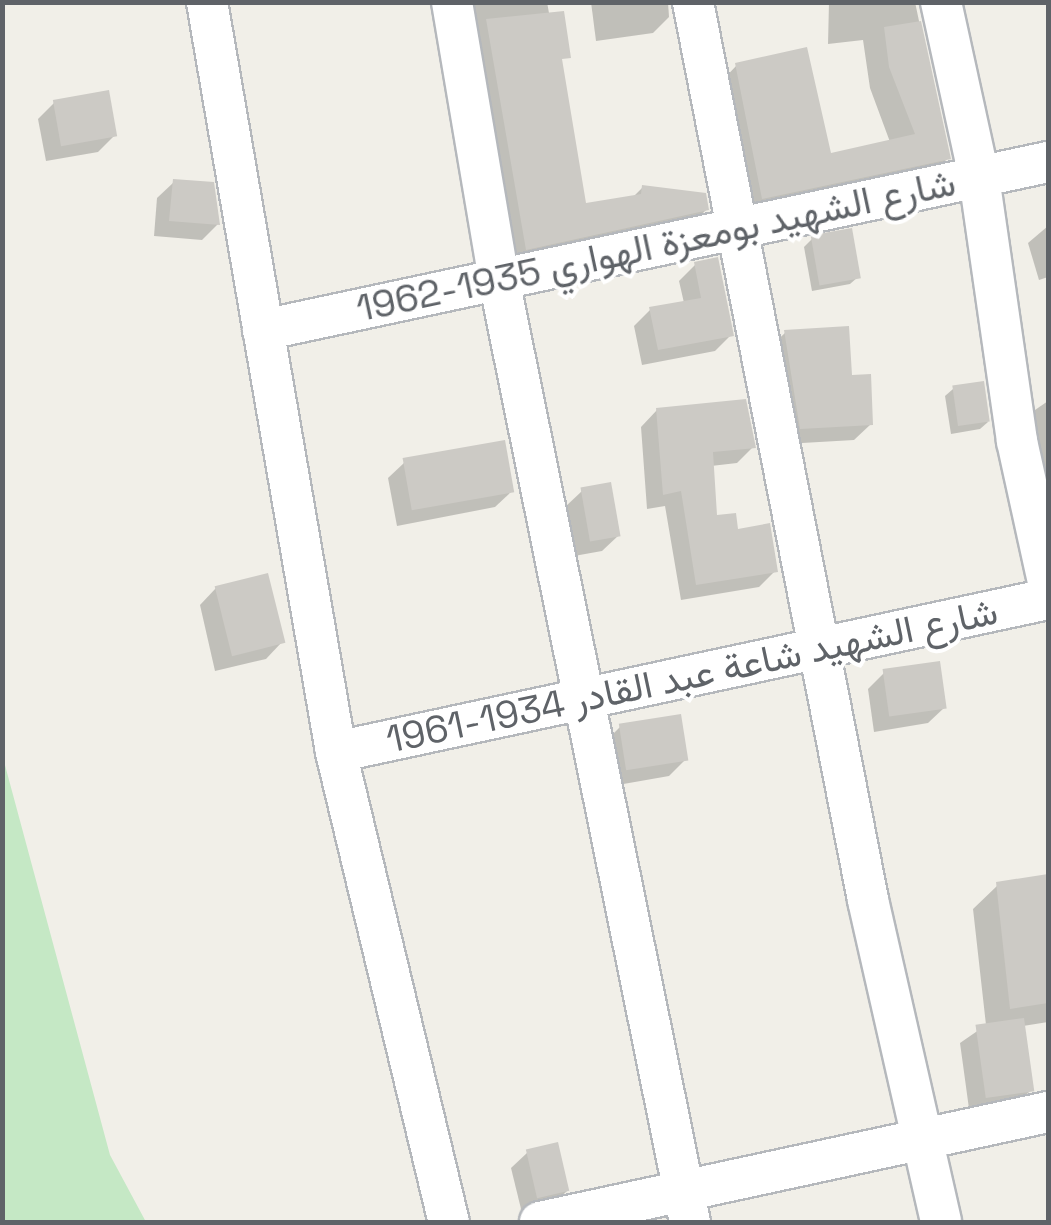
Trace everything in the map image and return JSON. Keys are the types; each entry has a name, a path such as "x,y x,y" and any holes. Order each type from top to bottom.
{"street":[{"path":"208,2 336,752 450,1222"},
{"path":"452,2 499,280 686,1206"},
{"path":"693,2 820,648 941,1222"},
{"path":"941,2 979,177 1018,441 1048,582"},
{"name":"شارع الشهيد بومعزة الهواري 1935-1962","path":"264,330 1048,162"},
{"name":"شارع الشهيد شاعة عبد القادر 1934-1961","path":"336,752 1048,600"},
{"path":"540,1222 686,1206 922,1138 1048,1112"}],"green space":[{"path":"2,754 110,1155 146,1222 3,1222"}],"building":[{"path":"564,11 571,58 562,59 586,203 641,194 642,185 706,193 709,210 526,250 486,19"},
{"path":"921,21 951,159 762,199 735,63 807,47 831,153 915,134 889,67 884,27"},
{"path":"109,90 117,136 61,146 53,100"},
{"path":"173,179 214,182 220,225 169,221"},
{"path":"852,228 861,278 819,286 811,235"},
{"path":"718,257 734,336 658,350 649,307 701,298 694,262"},
{"path":"849,326 852,375 871,374 873,425 800,429 784,330"},
{"path":"984,381 990,422 958,426 952,385"},
{"path":"746,399 756,448 713,452 717,515 736,513 738,529 770,523 778,572 696,585 681,491 663,495 656,408"},
{"path":"505,440 514,492 412,510 403,458"},
{"path":"611,482 621,536 590,542 580,487"},
{"path":"268,573 285,643 232,656 215,586"},
{"path":"940,661 947,709 889,717 883,669"},
{"path":"681,714 688,760 626,770 619,724"},
{"path":"1048,874 1048,1003 1010,1009 996,882"},
{"path":"1024,1018 1034,1091 986,1098 975,1025"},
{"path":"558,1142 569,1191 537,1198 526,1149"}]}
